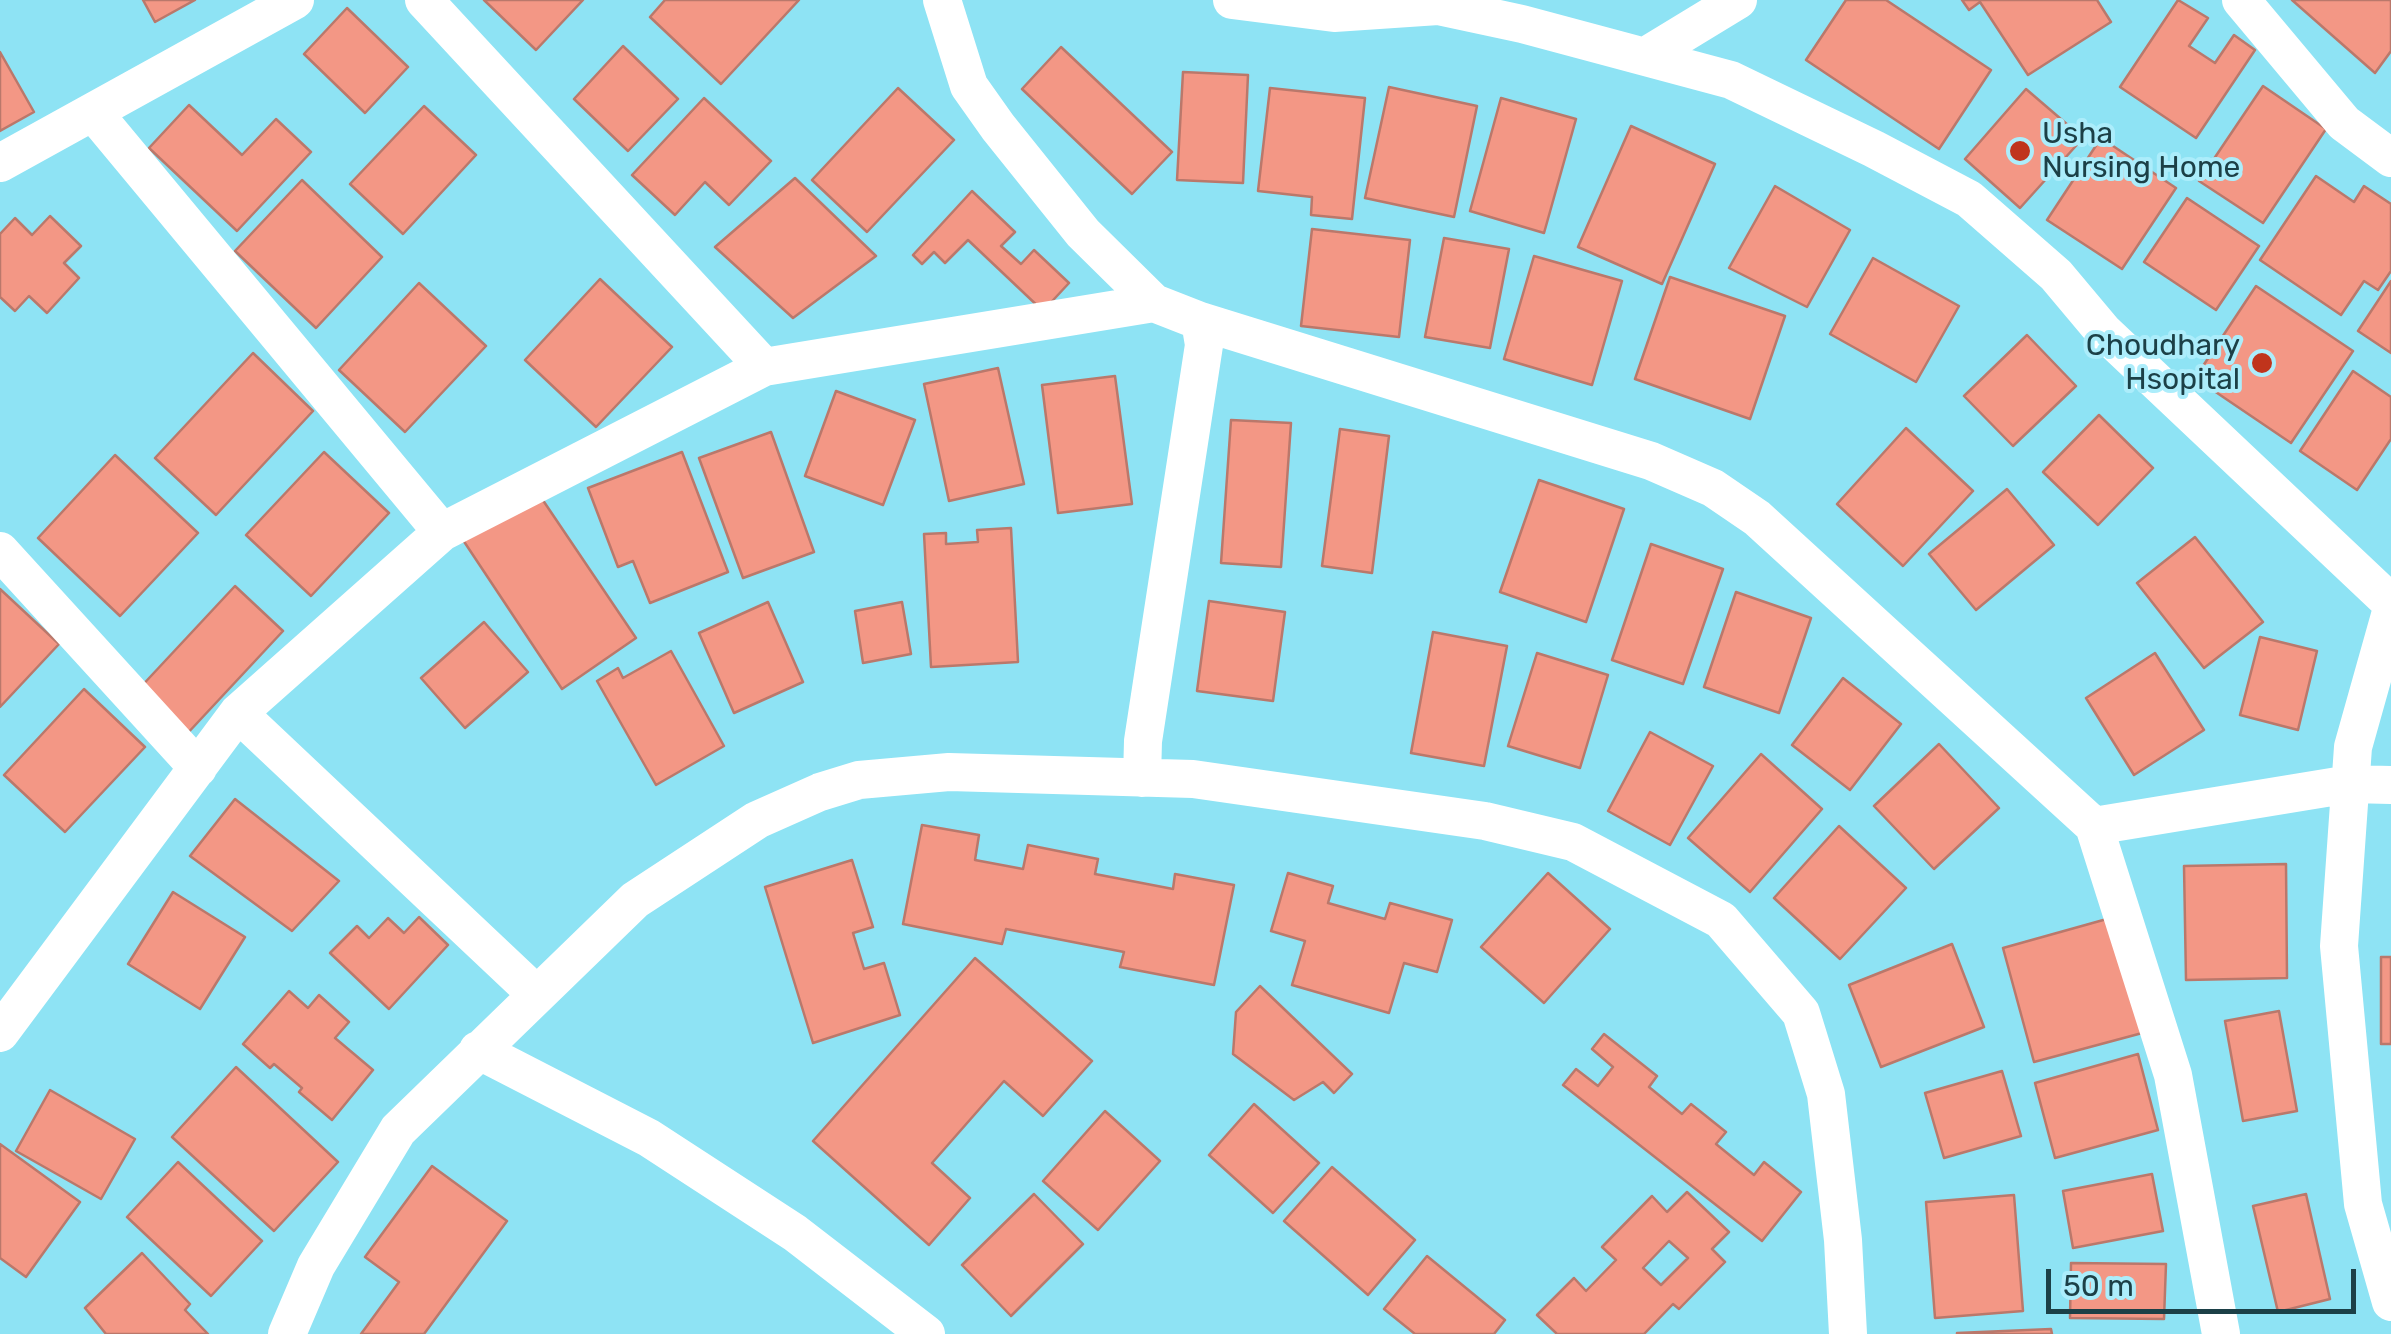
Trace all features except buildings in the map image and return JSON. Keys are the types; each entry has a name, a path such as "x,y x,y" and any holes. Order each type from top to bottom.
{"street":[{"path":"0,163 295,0"},
{"path":"424,0 764,367"},
{"path":"942,0 969,86 1083,233 1154,303 1200,322 1651,461 1713,488 1757,518 2094,826 2174,1075 2221,1334"},
{"path":"964,0 977,0"},
{"path":"1232,0 1330,6 1438,6 1646,56 1730,80 1968,199 2056,275 2103,330 2391,603"},
{"path":"1646,56 1738,0"},
{"path":"2241,0 2344,122 2391,158"},
{"path":"93,112 442,532"},
{"path":"0,1033 238,713 442,532 764,367 1154,303"},
{"path":"1142,778 1143,742 1204,345 1200,322"},
{"path":"0,552 198,768"},
{"path":"2391,612 2353,747 2339,946 2363,1204 2391,1302"},
{"path":"238,713 536,994"},
{"path":"287,1334 316,1266 398,1130 636,900 756,820 820,792 859,780 949,772 1193,779 1484,822 1572,842 1721,920 1801,1013 1816,1061 1826,1094 1843,1240 1848,1334"},
{"path":"2094,826 2350,784 2391,786"},
{"path":"478,1050 648,1138 796,1233 926,1334"}],"place":[{"name":"Usha Nursing Home","path":"2020,151"},
{"name":"Choudhary Hsopital","path":"2262,363"}]}
